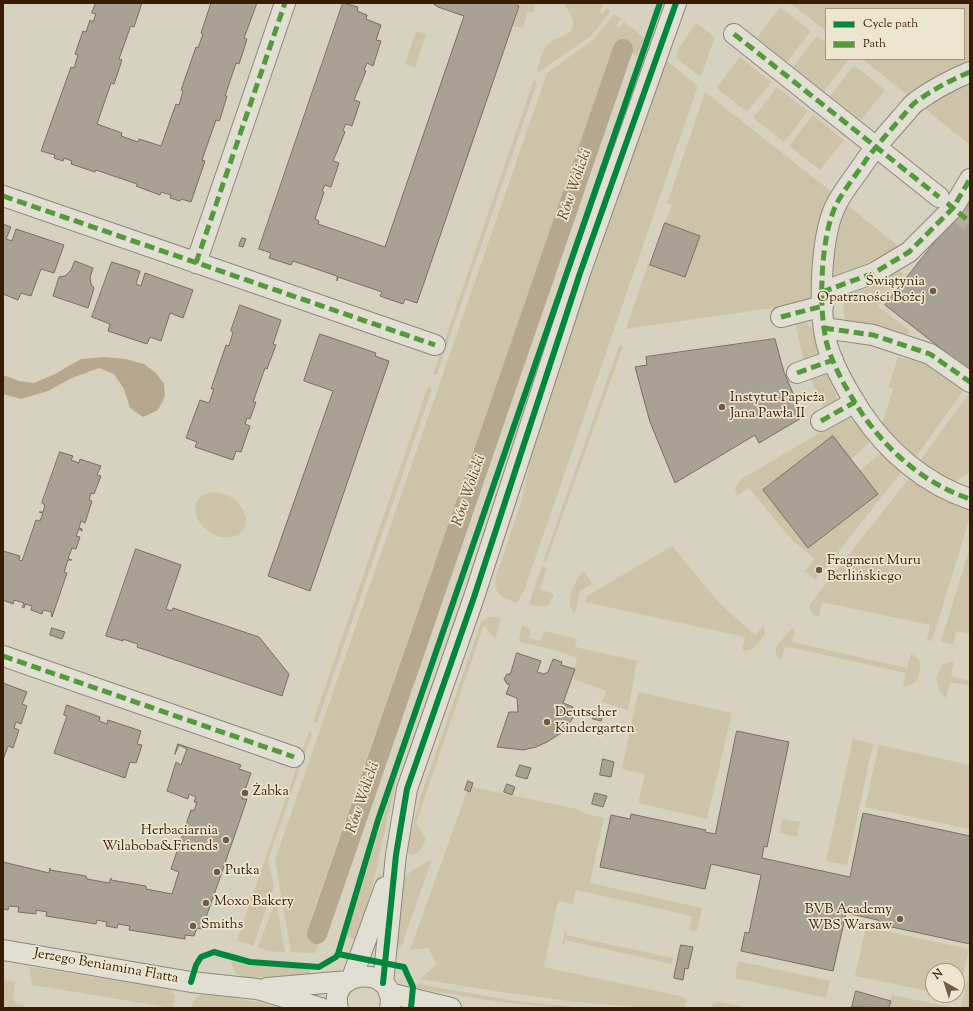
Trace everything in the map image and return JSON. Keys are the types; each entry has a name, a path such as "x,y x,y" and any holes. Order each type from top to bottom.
{"street":[{"path":"196,263 285,3"},
{"path":"387,995 396,855 407,789 473,600 580,274 652,67 674,10 685,3"},
{"path":"734,34 949,205"},
{"path":"970,72 947,82 916,102 876,147 837,204 826,238 822,299 824,328 828,350 844,386 876,433 912,469 970,499"},
{"path":"781,317 822,299 874,273 909,252 970,179"},
{"path":"3,196 436,345"},
{"path":"824,328 873,335 930,354 970,382"},
{"path":"797,373 833,360"},
{"path":"821,421 855,402"},
{"path":"3,656 294,757"},
{"path":"338,1008 338,996 341,987 350,979 396,855"},
{"name":"Jerzego Beniamina Flatta","path":"3,950 191,982 257,989 321,1008"},
{"name":"Jerzego Beniamina Flatta","path":"257,989 368,976 376,978 387,995 451,1008"}],"shaded area":[{"path":"520,3 536,3 533,13 528,11 523,28 513,26"},
{"path":"563,3 600,3 604,5 599,12 602,14 607,8 611,11 591,36 539,72 537,71 542,56 549,43 569,32 572,28 573,20"},
{"path":"790,3 970,3 970,63 909,96 863,60 965,60 965,8 825,8 825,30"},
{"path":"780,7 811,31 787,62 757,38"},
{"path":"614,14 621,19 616,25 619,28 624,22 644,38 637,56 628,51 613,48 312,915 312,938 320,940 315,953 291,952 275,860 547,73 594,39"},
{"path":"696,23 715,37 701,77 676,58 678,49"},
{"path":"416,31 426,34 415,68 405,64"},
{"path":"817,36 825,42 825,60 848,60 824,91 793,67"},
{"path":"740,57 771,82 747,112 716,88"},
{"path":"667,61 698,86 524,591 517,603 497,592 495,582 496,576 520,506 537,433 659,77"},
{"path":"854,65 885,90 861,120 830,96"},
{"path":"534,79 537,83 437,374 433,375"},
{"path":"970,82 970,145 924,108 937,99"},
{"path":"777,87 808,111 784,142 753,118"},
{"path":"705,92 833,193 813,292 808,300 801,304 626,329 648,264 685,277 700,236 665,223 672,205 667,204"},
{"path":"813,115 844,140 820,170 789,146"},
{"path":"847,205 898,246 877,259 831,278 838,229"},
{"path":"900,271 904,274 878,306 910,331 907,335 873,326 845,322 842,297 875,285"},
{"path":"795,323 807,323 813,330 821,359 805,364"},
{"path":"619,346 623,346 546,562 543,562"},
{"path":"104,357 125,359 144,364 156,373 164,384 165,396 158,410 143,417 130,408 124,389 114,374 99,368 72,378 48,391 21,399 3,394 3,375 19,381 34,383 55,374 81,359"},
{"path":"898,357 911,360 914,357 937,368 966,387 916,457 882,424 893,389 888,387"},
{"path":"824,368 837,398 837,401 826,412 808,374"},
{"path":"428,386 432,389 317,723 313,722"},
{"path":"970,392 970,472 954,482 920,461"},
{"path":"849,418 853,420 870,440 868,444 851,459 763,490 809,548 878,494 860,471 878,455 883,453 902,471 816,580 805,571 815,559 792,540 749,488 737,496 735,488 740,480 838,422"},
{"path":"910,477 952,501 970,509 970,517 932,641 927,640 930,625 822,602 819,616 813,615 809,609 810,604"},
{"path":"213,492 225,494 231,497 243,510 246,521 245,526 237,535 226,537 215,535 206,529 199,521 196,512 196,504 202,496"},
{"path":"672,546 720,604 755,635 764,625 765,634 753,649 742,651 745,637 585,602 587,596"},
{"path":"970,547 970,634 956,631 953,645 941,641"},
{"path":"542,566 547,568 540,589 554,594 550,603 545,607 532,605 529,603"},
{"path":"584,571 592,584 580,591 575,613 570,604 570,598 574,585"},
{"path":"489,617 498,617 501,620 495,639 484,625 416,823 426,838 418,852 409,855 407,849 420,798 481,622"},
{"path":"522,625 531,629 529,638 541,641 544,631 577,639 575,647 637,661 628,710 602,702 606,691 573,679 577,658 555,650 520,642 519,639"},
{"path":"792,628 795,629 792,642 907,668 911,653 920,661 918,678 912,684 903,687 906,673 785,646 781,660 776,656 776,647"},
{"path":"949,662 954,662 951,676 970,681 970,686 950,682 946,698 940,692 936,679 942,665"},
{"path":"638,692 732,713 707,819 638,803 645,774 622,769"},
{"path":"309,732 312,733 268,860 274,886 253,946 237,940"},
{"path":"853,739 873,744 847,865 826,861"},
{"path":"879,745 970,765 970,829 865,807"},
{"path":"399,767 372,888 357,939 355,940 346,936"},
{"path":"472,787 577,809 583,813 604,818 590,883 702,908 697,931 689,930 692,916 576,890 573,904 558,901 544,967 680,996 687,1000 684,1008 584,1003 420,979 437,964 428,948 410,950 467,791 471,792"},
{"path":"782,819 800,822 797,837 780,833"},
{"path":"432,859 402,945 399,948 393,947 401,883 410,872"},
{"path":"276,901 285,952 268,951 258,947"},
{"path":"866,927 969,949 965,967 965,963 925,963 925,990 855,976"},
{"path":"565,930 567,931 566,935 673,958 672,964 565,940 564,944 562,944"},
{"path":"230,961 249,966 309,968 310,978 242,977 236,974"},
{"path":"738,961 830,981 826,998 735,978"},
{"path":"29,967 170,989 175,996 173,1008 32,985"},
{"path":"970,970 970,1008 961,1008 962,1003 965,1003 965,991"},
{"path":"3,980 15,982 13,1001 29,1008 3,1008"},
{"path":"417,984 515,1001 584,1008 563,1008 500,1002 416,988"},
{"path":"200,995 230,997 286,1008 191,1008 193,1001"},
{"path":"892,995 955,1008 889,1008"},
{"path":"719,1002 748,1008 711,1008 713,1004"}],"building":[{"path":"96,3 142,3 134,27 131,26 130,28 119,59 122,60 114,84 111,83 97,124 122,133 121,136 138,142 139,139 161,146 176,104 179,105 183,91 181,90 196,47 198,48 203,34 201,33 211,3 257,3 244,38 247,39 239,64 236,63 225,96 227,96 220,119 219,121 216,120 202,160 205,161 191,202 170,198 171,195 161,192 160,195 136,186 137,184 96,170 95,172 71,164 72,161 64,158 63,161 54,158 55,155 41,151 71,67 74,68 78,55 75,54 83,31 86,32 90,20 93,22 96,14 92,13"},
{"path":"343,3 358,7 357,11 367,15 366,19 381,25 376,40 381,41 373,66 367,63 364,70 366,71 354,100 360,102 352,126 346,124 343,130 345,132 333,161 339,163 331,187 325,185 322,191 324,192 315,219 319,221 318,224 385,247 464,16 438,7 432,3 515,3 519,6 417,303 405,299 403,304 380,296 382,292 338,277 337,281 337,276 293,261 291,265 269,258 271,253 259,249"},
{"name":"Świątynia Opatrzności Bożej","path":"970,198 970,371 885,305"},
{"path":"665,223 700,236 685,277 650,265"},
{"path":"3,224 11,227 6,239 12,241 16,229 64,245 54,273 41,269 31,296 21,293 18,300 3,294"},
{"path":"242,238 246,239 243,247 239,246"},
{"path":"75,261 93,268 90,277 91,284 94,288 88,308 53,296 59,277 65,276 71,270"},
{"path":"112,262 140,271 136,284 141,286 145,273 193,290 183,318 170,313 161,341 150,337 147,344 108,331 110,324 92,317"},
{"path":"240,305 281,320 273,344 276,345 267,369 265,368 253,402 256,402 250,419 247,418 245,424 250,426 241,452 236,451 233,460 195,447 197,442 186,438 200,400 209,403 214,389 211,389 226,345 229,346 233,332 231,331"},
{"path":"320,334 376,353 375,356 389,361 310,591 268,576 333,391 304,381"},
{"name":"Instytut Papieża Jana Pawła II","path":"775,339 784,372 803,417 759,443 755,435 675,483 650,422 635,367 647,365 646,357"},
{"path":"833,436 878,494 808,548 763,490"},
{"path":"60,452 73,456 71,460 79,463 80,459 101,466 97,475 101,476 94,494 91,493 89,500 92,501 85,523 81,521 79,528 82,529 82,531 79,529 76,536 80,537 76,549 72,548 68,559 72,560 68,560 64,572 67,573 52,617 52,612 43,610 42,614 31,610 32,606 25,604 24,608 22,607 24,603 14,600 13,604 3,600 3,551 20,556 19,560 22,561 36,520 40,521 43,513 39,512 43,512 45,505 42,503"},
{"path":"136,549 181,565 166,609 172,611 173,608 259,637 289,674 282,696 137,647 138,644 123,639 123,641 106,636"},
{"path":"52,628 65,632 62,639 50,635"},
{"path":"517,653 541,661 537,672 544,674 548,672 553,659 562,662 561,665 575,669 563,703 573,707 569,716 573,718 561,733 549,741 536,747 523,750 497,747 509,712 518,712 517,698 506,694 510,684 507,684 504,679 507,674 510,674"},
{"path":"3,683 27,692 22,704 27,706 21,724 16,722 14,728 19,730 13,748 8,746 3,760"},
{"path":"67,705 100,717 99,721 107,724 108,720 141,731 137,744 142,745 136,763 130,762 125,778 54,753 67,716 64,715"},
{"path":"596,709 604,711 601,721 593,719"},
{"path":"737,731 789,742 767,847 764,846 762,858 850,877 863,813 970,836 970,944 878,924 878,920 846,913 833,971 741,951 745,932 749,933 761,875 711,864 705,889 600,867 611,815 630,819 631,814 706,830 705,832 715,834"},
{"path":"178,744 241,765 239,769 251,773 242,799 247,799 202,929 197,928 194,936 185,935 185,939 129,930 130,926 118,924 117,928 106,926 107,922 97,920 96,924 46,916 47,912 36,910 36,914 18,912 19,907 9,906 8,910 3,909 3,862 49,873 50,868 50,870 86,876 87,879 109,883 111,878 111,880 146,886 146,889 172,894 179,872 171,869 191,810 194,811 197,802 194,802 196,797 189,794 188,799 167,791 176,762 181,765 187,749 179,745 175,754"},
{"path":"603,759 614,762 611,777 600,775"},
{"path":"520,765 531,768 527,779 516,776"},
{"path":"468,781 473,783 470,792 465,790"},
{"path":"507,784 515,787 512,795 504,792"},
{"path":"595,793 607,796 603,807 592,804"},
{"path":"681,945 693,947 688,969 685,968 683,980 674,978"},
{"path":"856,991 891,1001 889,1008 852,1007"}],"waterway":[{"name":"Rów Wolicki","path":"317,934 623,49"}],"tunnel":[{"path":"959,213 970,222"}],"marked path":[{"path":"196,263 285,3"},
{"path":"734,34 939,197"},
{"path":"970,72 936,89 917,101 866,160 837,203 831,217 827,234 822,276 823,318 825,336 829,351 847,390 861,412 883,440 908,464 938,485 953,493 970,499"},
{"path":"822,292 874,273 909,252 953,208 970,179"},
{"path":"3,196 435,345"},
{"path":"947,203 970,222"},
{"path":"781,317 823,306"},
{"path":"824,328 873,335 930,354 970,382"},
{"path":"797,373 833,360"},
{"path":"821,421 855,402"},
{"path":"3,656 294,757"}],"cycle path":[{"path":"338,954 378,820 660,3"},
{"path":"383,983 396,855 407,789 473,600 580,273 676,3"},
{"path":"191,982 196,965 201,957 214,952 250,962 319,967 336,957 338,954 404,967 413,987 411,1008"}],"place":[{"name":"Świątynia Opatrzności Bożej","path":"933,291"},
{"name":"Instytut Papieża Jana Pawła II","path":"722,407"},
{"name":"Fragment Muru Berlińskiego","path":"819,570"},
{"name":"Deutscher Kindergarten","path":"547,722"},
{"name":"Żabka","path":"245,793"},
{"name":"Herbaciarnia Wilaboba&Friends","path":"226,840"},
{"name":"Putka","path":"217,872"},
{"name":"Moxo Bakery","path":"206,903"},
{"name":"BVB Academy WBS Warsaw","path":"900,919"},
{"name":"Smiths","path":"193,926"}]}
